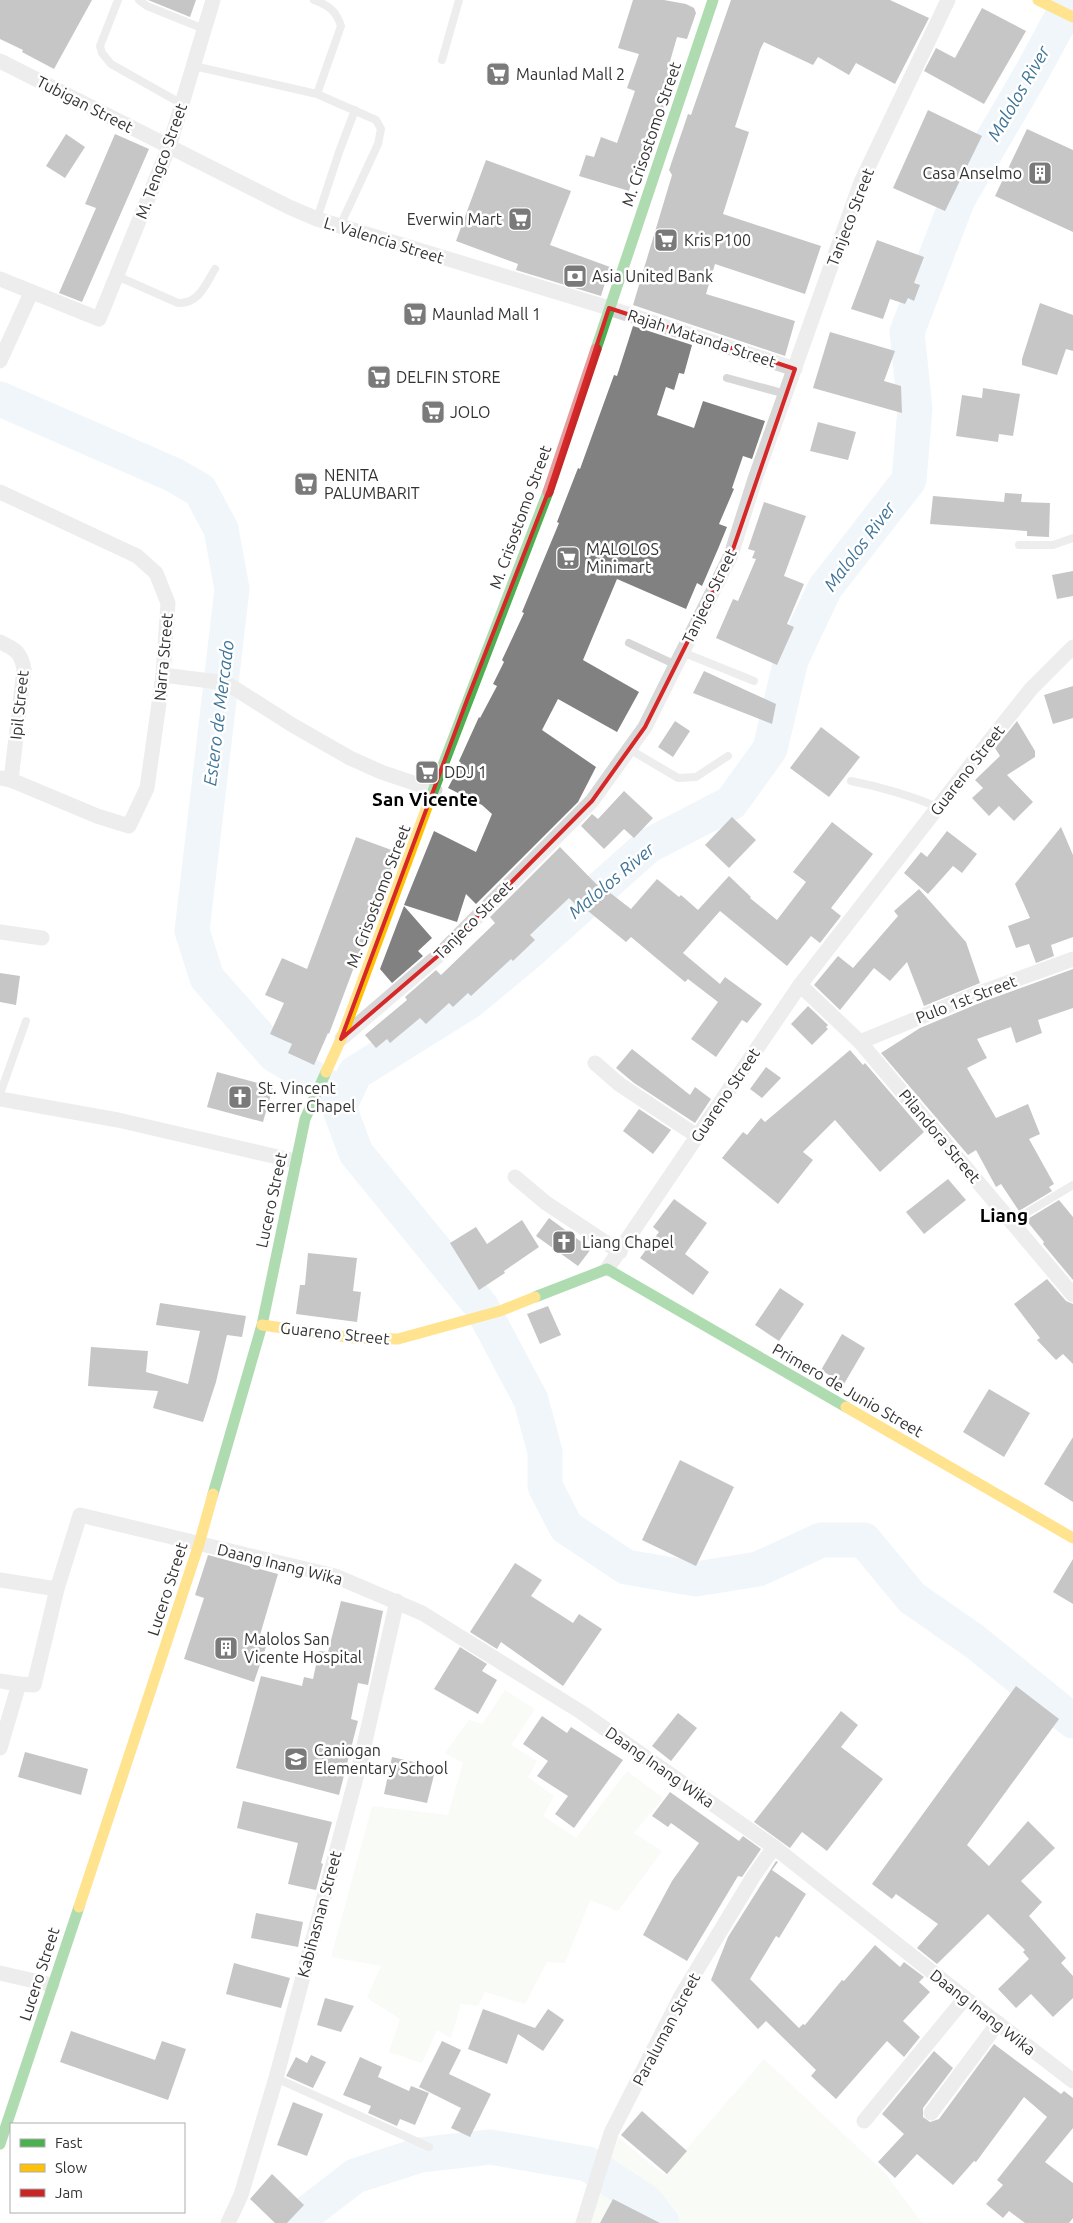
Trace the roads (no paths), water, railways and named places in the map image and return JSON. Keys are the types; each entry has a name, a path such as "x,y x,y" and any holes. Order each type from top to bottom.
{"street":[{"name":"M. Tengco Street","path":"32,293 99,319 169,147 213,0"},
{"name":"M. Crisostomo Street","path":"341,1039 468,700 550,490 713,0"},
{"name":"Tanjeco Street","path":"341,1039 439,955 592,800 645,727 731,555 755,479 861,182 948,0"},
{"path":"1043,2 1073,17"},
{"name":"Tubigan Street","path":"0,61 169,147"},
{"name":"L. Valencia Street","path":"169,147 317,219 609,308"},
{"path":"0,278 32,293 0,362"},
{"name":"Rajah Matanda Street","path":"609,308 795,369"},
{"name":"Narra Street","path":"0,492 137,556 156,573 168,603 163,675 147,788 129,826 96,816 5,779"},
{"name":"Ipil Street","path":"0,642 22,656 24,669 5,779"},
{"name":"Guareno Street","path":"262,1325 354,1338 398,1339 500,1311 607,1269 800,985 1031,689 1073,647"},
{"path":"163,675 226,683 350,758 381,772 435,790"},
{"path":"0,932 42,938"},
{"name":"Pulo 1st Street","path":"860,1042 979,993 1073,959"},
{"name":"Pilandora Street","path":"800,985 860,1042 1073,1295"},
{"name":"Lucero Street","path":"0,2144 199,1544 262,1325 305,1119 341,1039"},
{"path":"594,1063 619,1084 697,1136"},
{"path":"0,1099 118,1120 295,1160"},
{"path":"515,1177 546,1203 620,1252"},
{"name":"Primero de Junio Street","path":"607,1269 1072,1537"},
{"name":"Daang Inang Wika","path":"57,1589 80,1515 335,1576 422,1613 580,1712 774,1847 964,1998 1073,2081"},
{"path":"0,1580 57,1589 34,1685 0,1682"},
{"name":"Kabihasnan Street","path":"228,2223 241,2195 276,2078 360,1759 397,1601"},
{"path":"1,1740 19,1684"},
{"name":"Paraluman Street","path":"583,2223 611,2133 682,1996 753,1877 774,1847"},
{"path":"0,1973 52,1985"},
{"path":"864,2121 964,1998"},
{"path":"932,2113 998,2024"}],"lane":[{"path":"118,0 100,46 102,54 111,64 182,104"},
{"path":"139,0 147,6 204,29"},
{"path":"314,0 326,4 336,12 341,26 316,94"},
{"path":"442,60 459,0"},
{"path":"194,66 316,94 376,120 381,129 378,144 340,226"},
{"path":"317,219 339,152 356,110"},
{"path":"117,276 178,303 188,303 198,297 215,269"},
{"path":"727,378 786,394"},
{"path":"1019,545 1054,545 1073,538"},
{"path":"629,644 754,681"},
{"path":"629,749 678,778 696,777 728,756"},
{"path":"851,781 913,796 938,807"},
{"path":"0,1094 26,1021"},
{"path":"1012,1221 1073,1185"},
{"path":"276,2078 429,2147"}],"waterway":[{"name":"Malolos River","path":"1071,0 1031,74 958,199 907,332 915,409 909,480 825,588 791,660 770,749 731,803 648,846 529,952 470,1001 355,1073 339,1107 356,1153 481,1306 531,1400 545,1452 545,1486 566,1527 626,1567 696,1579 758,1569 821,1540 864,1540 912,1598 974,1641 1073,1721"},
{"name":"Estero de Mercado","path":"0,399 174,475 200,490 221,529 232,589 192,931 207,978 275,1055 343,1096"},
{"path":"294,2223 355,2176 420,2155 490,2147 588,2164 646,2202 662,2223"}],"place":[{"name":"Maunlad Mall 2","path":"498,74"},
{"name":"Casa Anselmo","path":"1040,173"},
{"name":"Everwin Mart","path":"520,219"},
{"name":"Kris P100","path":"666,240"},
{"name":"Asia United Bank","path":"575,276"},
{"name":"Maunlad Mall 1","path":"415,314"},
{"name":"DELFIN STORE","path":"379,377"},
{"name":"JOLO","path":"433,412"},
{"name":"NENITA PALUMBARIT","path":"306,484"},
{"name":"MALOLOS Minimart","path":"568,558"},
{"name":"DDJ 1","path":"427,772"},
{"name":"St. Vincent Ferrer Chapel","path":"240,1097"},
{"name":"Liang Chapel","path":"564,1242"},
{"name":"Malolos San Vicente Hospital","path":"226,1648"},
{"name":"Caniogan Elementary School","path":"296,1759"}],"district":[{"name":"San Vicente","path":"425,799"},
{"name":"Liang","path":"1004,1215"}]}
